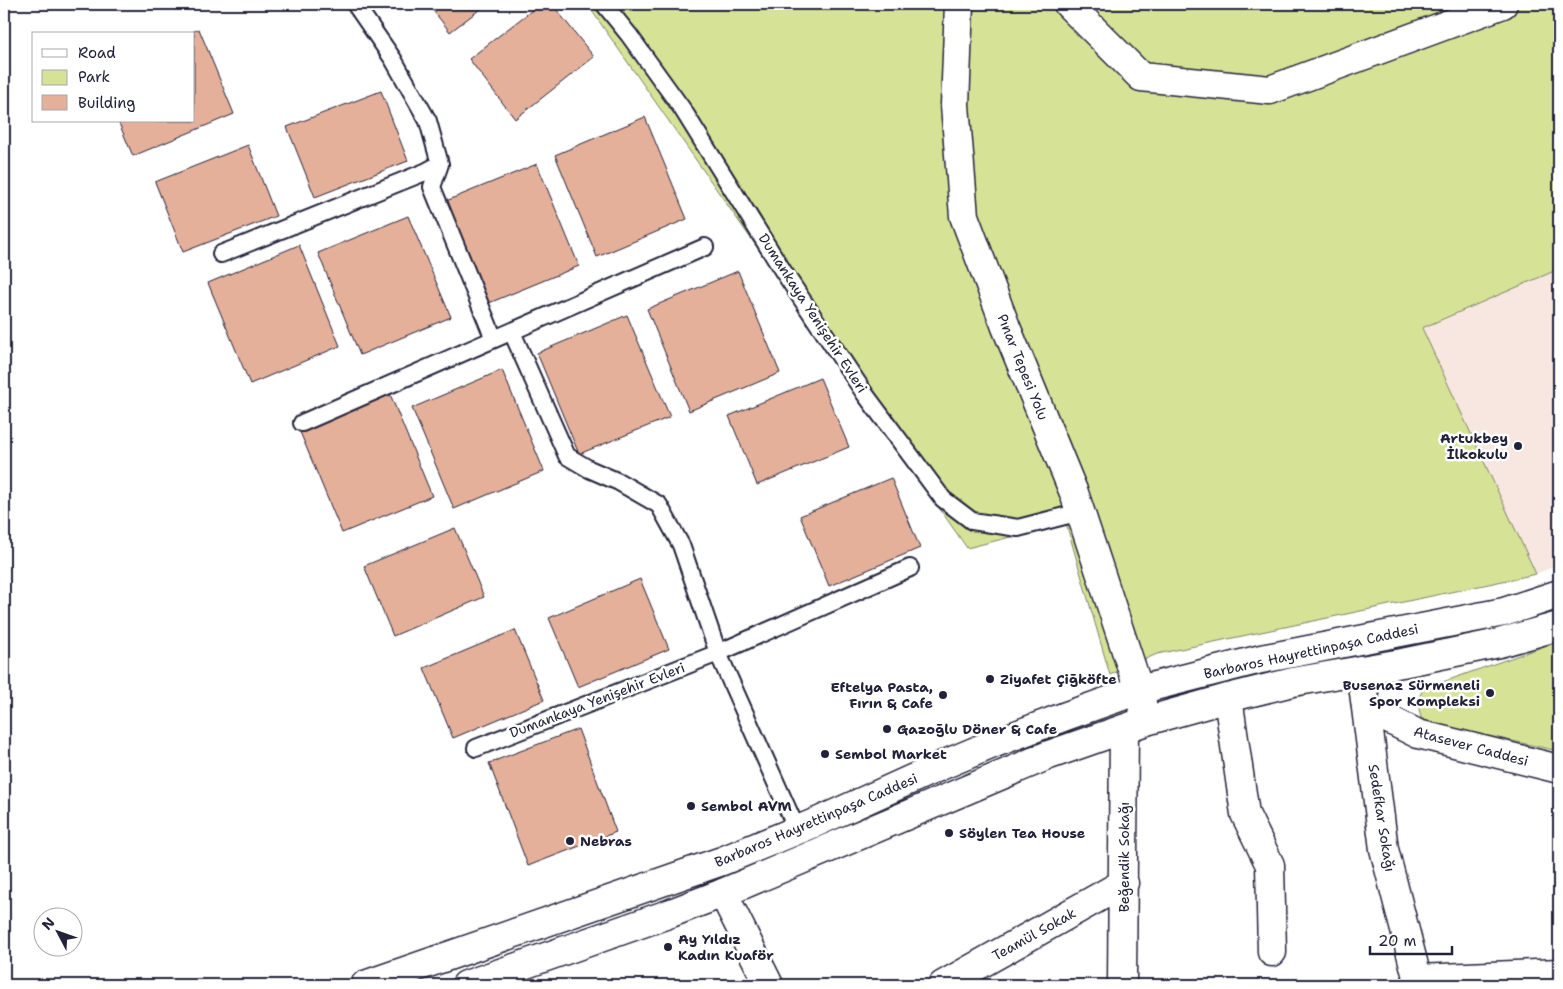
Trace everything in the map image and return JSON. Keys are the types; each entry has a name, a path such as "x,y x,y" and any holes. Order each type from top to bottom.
{"street":[{"name":"Pınar Tepesi Yolu","path":"959,4 955,105 964,216 1006,326 1074,493 1139,690 1135,725"},
{"path":"1068,4 1141,76 1270,90 1503,4"},
{"name":"Barbaros Hayrettinpaşa Caddesi","path":"366,985 722,861 995,743 1139,690 1261,659 1504,612 1559,594"},
{"name":"Barbaros Hayrettinpaşa Caddesi","path":"466,985 672,913 1049,755 1135,725 1228,698 1293,682 1499,643 1559,626"},
{"path":"1361,670 1366,708"},
{"path":"1228,698 1245,814 1270,865 1272,952"},
{"name":"Atasever Caddesi","path":"1366,708 1418,734 1559,769"},
{"name":"Sedefkar Sokağı","path":"1366,708 1384,849 1418,982"},
{"name":"Beğendik Sokağı","path":"1122,985 1124,883 1135,725"},
{"name":"Teamül Sokak","path":"943,985 1124,883"},
{"path":"723,893 770,985"},
{"path":"1418,982 1559,973"}],"lane":[{"path":"355,4 393,59 428,121 440,164 432,187 494,339"},
{"name":"Dumankaya Yenişehir Evleri","path":"604,4 629,35 683,110 783,270 865,394 942,499 972,521 1018,528 1080,512"},
{"path":"221,254 425,172 440,164"},
{"path":"302,423 705,247"},
{"path":"512,332 567,456 659,505 681,545 718,653 797,830"},
{"name":"Dumankaya Yenişehir Evleri","path":"476,748 718,653 910,568"}],"shaded area":[{"name":"Artukbey İlkokulu","path":"1559,269 1559,564 1536,574 1422,328"}],"green space":[{"path":"587,4 1559,4 1559,269 1422,328 1536,574 1157,654 1110,675 1066,523 967,548"},
{"name":"Busenaz Sürmeneli Spor Kompleksi","path":"1559,641 1559,751 1433,724 1421,718 1419,703 1423,689"}],"building":[{"path":"159,4 177,4 175,9"},
{"path":"428,4 487,4 450,32"},
{"path":"540,4 552,4 594,57 515,119 469,59"},
{"path":"199,29 234,114 133,156 118,122 195,122 195,32 192,32"},
{"path":"381,91 408,161 315,197 287,127"},
{"path":"645,117 687,219 597,257 555,155"},
{"path":"248,145 276,216 183,252 155,182"},
{"path":"537,164 579,266 489,303 446,201"},
{"path":"408,216 451,317 360,355 318,253"},
{"path":"299,245 340,346 250,384 208,283"},
{"path":"738,271 780,373 689,411 647,309"},
{"path":"627,315 670,417 579,454 537,353"},
{"path":"502,370 544,471 454,509 412,408"},
{"path":"820,378 849,447 757,485 729,416"},
{"path":"390,394 432,496 342,533 300,432"},
{"path":"891,478 920,548 829,586 800,516"},
{"path":"455,528 484,597 393,636 364,566"},
{"path":"640,579 669,649 578,687 549,618"},
{"path":"515,630 544,700 453,738 424,668"},
{"path":"578,729 616,832 528,866 489,763"}],"place":[{"name":"Artukbey İlkokulu","path":"1518,446"},
{"name":"Ziyafet Çiğköfte","path":"990,679"},
{"name":"Busenaz Sürmeneli Spor Kompleksi","path":"1490,693"},
{"name":"Eftelya Pasta, Fırın & Cafe","path":"943,695"},
{"name":"Gazoğlu Döner & Cafe","path":"887,729"},
{"name":"Sembol Market","path":"825,754"},
{"name":"Sembol AVM","path":"691,806"},
{"name":"Söylen Tea House","path":"949,833"},
{"name":"Nebras","path":"570,841"},
{"name":"Ay Yıldız Kadın Kuaför","path":"668,947"}]}
